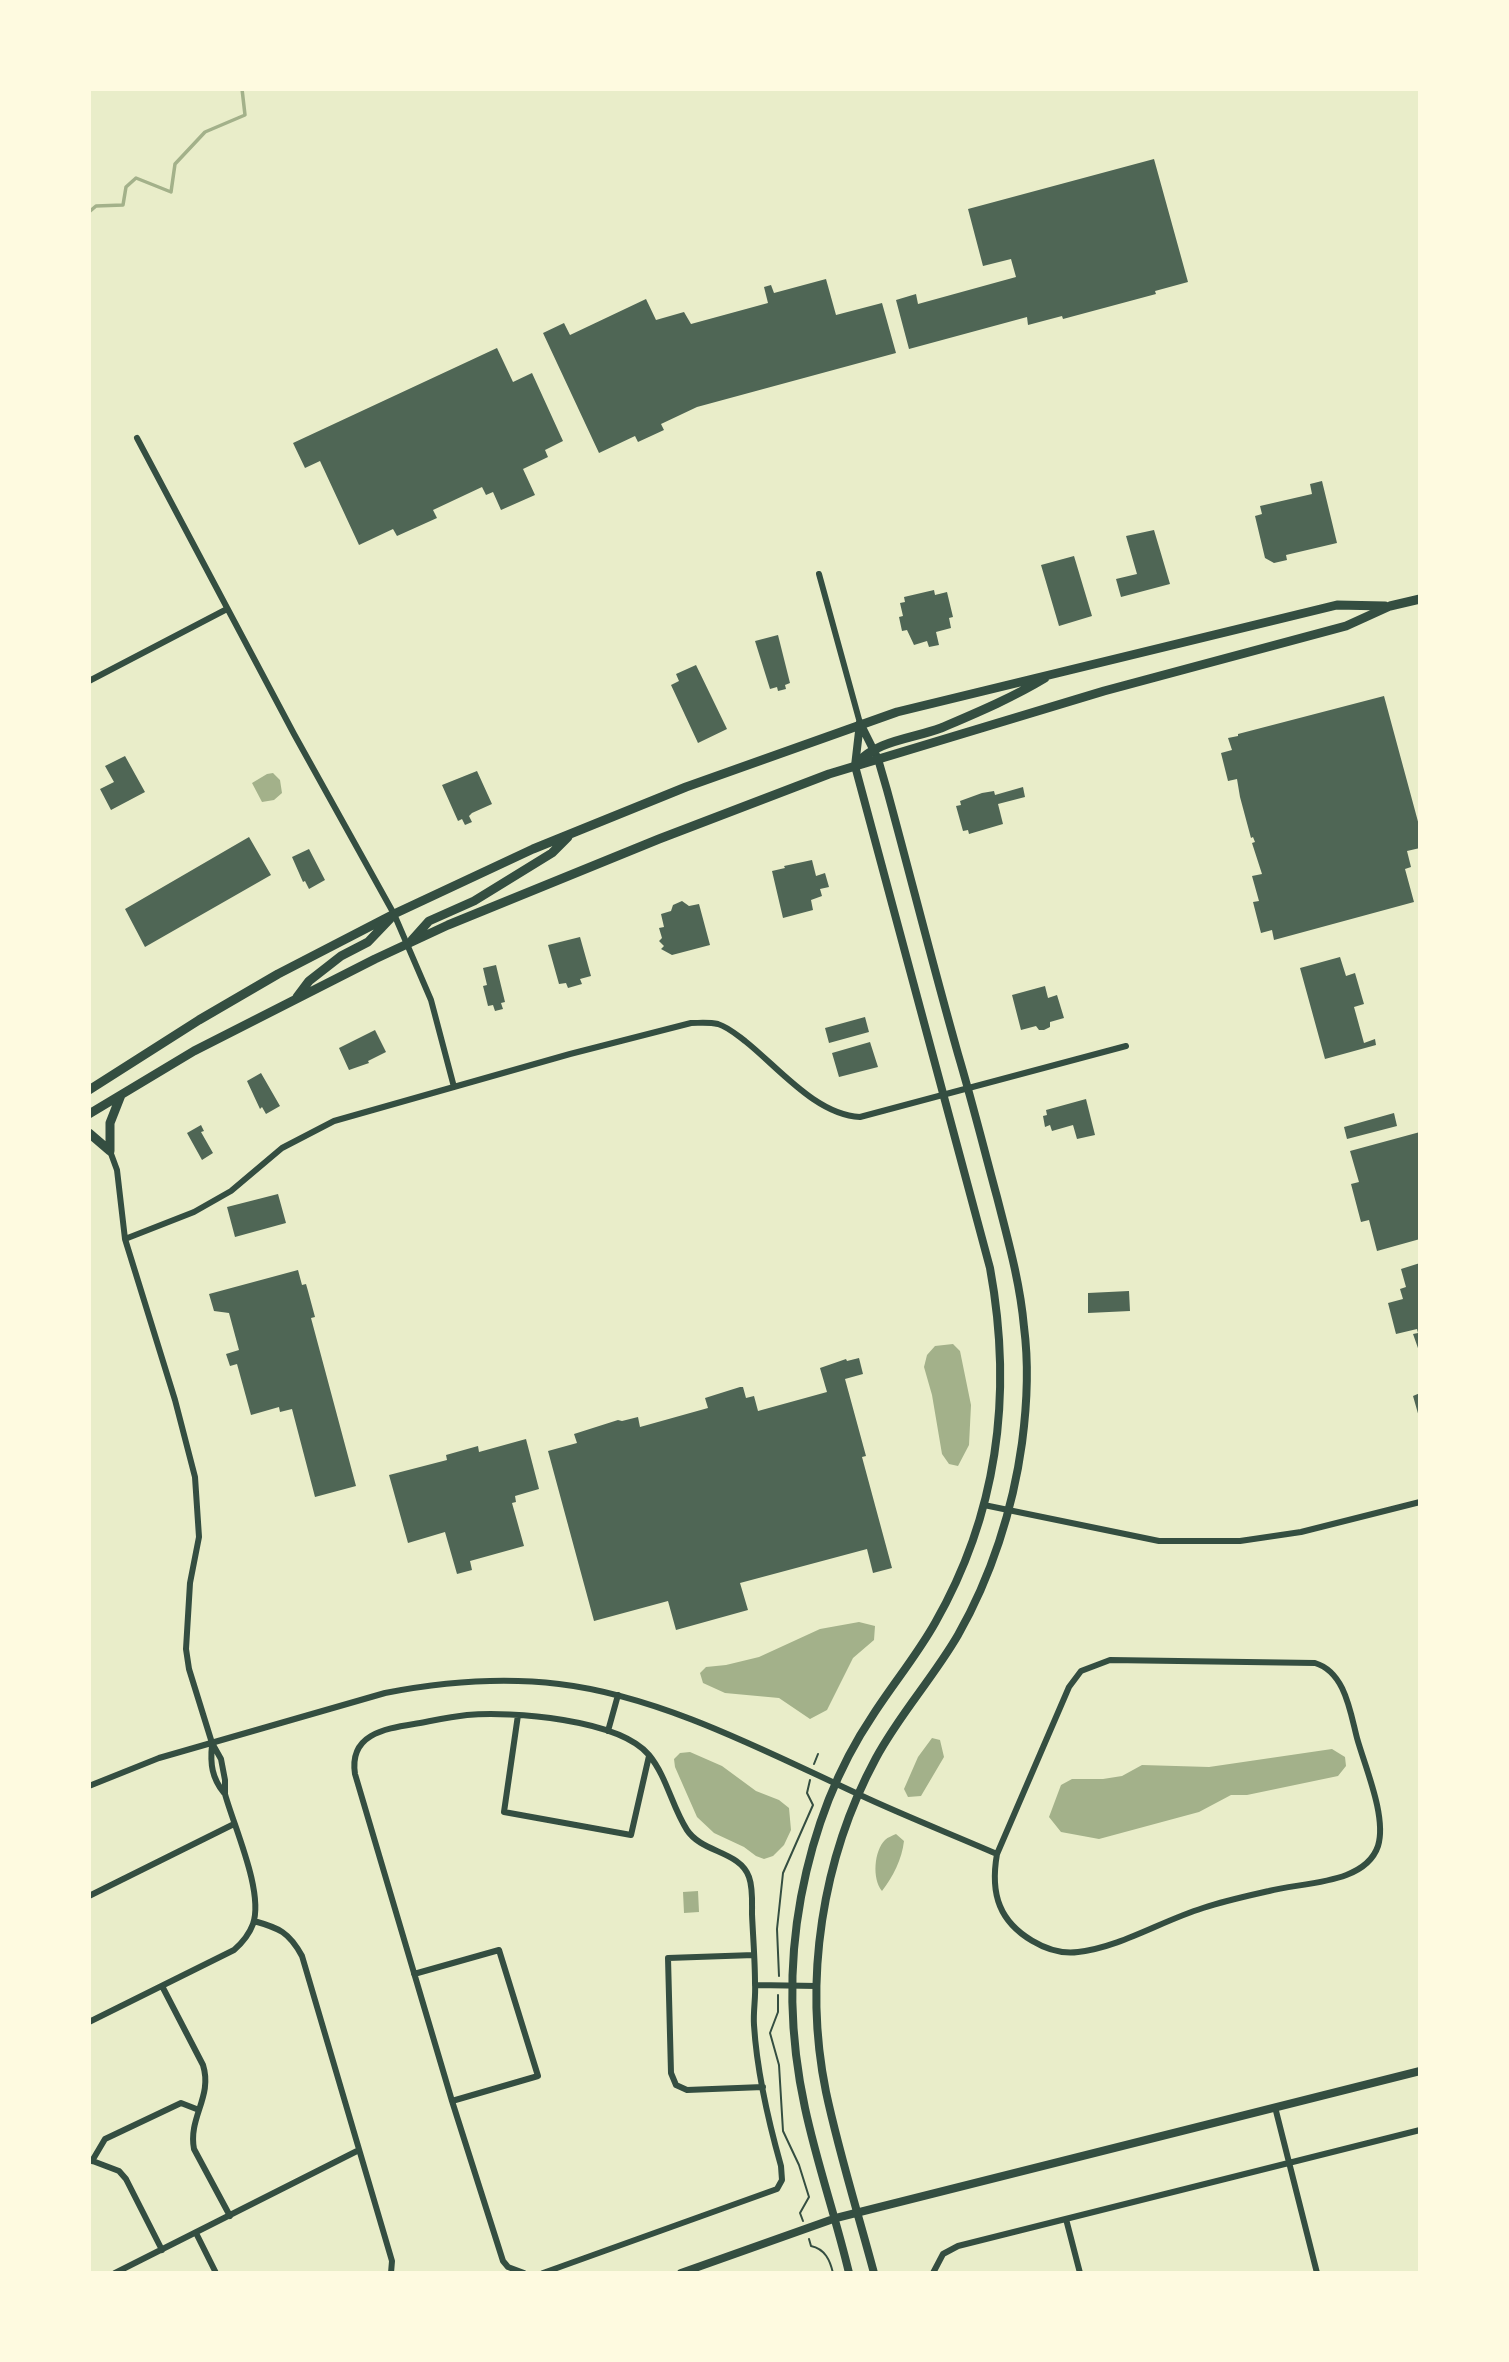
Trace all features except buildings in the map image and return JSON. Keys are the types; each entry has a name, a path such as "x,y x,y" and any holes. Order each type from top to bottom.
{"main road":[{"path":"89,1114 194,1051 296,998 408,944 573,873 855,766 1104,691 1346,626 1390,606 1420,599"},
{"path":"89,1090 199,1020 278,974 394,914 573,832 686,787 897,712 1337,605 1390,606"},
{"path":"855,766 873,749 938,729 1020,693 1053,673"},
{"path":"408,944 429,921 474,901 552,853 573,832"},
{"path":"296,998 309,981 341,956 368,942 394,914"},
{"path":"110,1151 110,1123 121,1094"},
{"path":"89,1133 110,1151"}],"street":[{"path":"137,438 293,734 332,799 394,914 431,1000 454,1087"},
{"path":"819,574 860,723 878,759 968,1087 1009,1244 1025,1328 1024,1423 1009,1511 979,1591 958,1634 893,1729 859,1794 838,1850 821,1928 817,1986 819,2035 826,2089 874,2273"},
{"path":"89,681 227,609"},
{"path":"849,2273 808,2121 794,2040 792,1985 805,1878 835,1782 872,1716 935,1623 958,1578 984,1505 997,1446 1000,1408 1000,1336 990,1268 855,766 860,723"},
{"path":"125,1239 208,1204 231,1191 282,1148 334,1121 668,1028 704,1022 718,1024 736,1034 823,1107 840,1115 860,1117 1126,1046"},
{"path":"89,2022 234,1950 244,1941 254,1921 254,1885 233,1824 225,1794 221,1759 212,1743 189,1669 186,1649 190,1583 199,1537 195,1477 175,1400 125,1239 117,1170 110,1151"},
{"path":"984,1505 1159,1541 1240,1541 1301,1532 1420,1502"},
{"path":"1110,1660 1315,1663 1326,1667 1345,1692 1378,1808 1380,1828 1377,1848 1359,1868 1348,1874 1329,1881 1282,1887 1202,1908 1100,1948 1076,1953 1042,1946 1013,1924 1000,1908 995,1890 997,1854 1069,1687 1081,1671 1110,1660"},
{"path":"89,1786 159,1758 385,1693 417,1687 522,1681 558,1684 618,1695 678,1715 997,1854"},
{"path":"608,1731 618,1695"},
{"path":"524,2273 513,2270 503,2261 452,2101 355,1774 355,1753 364,1741 391,1727 467,1715 518,1715 581,1723 626,1736 649,1756 667,1785 687,1830 705,1847 738,1861 747,1871 751,1884 754,2023 763,2087 782,2180 777,2189 543,2273"},
{"path":"518,1715 504,1812 631,1835 649,1756"},
{"path":"212,1743 213,1773 216,1783 225,1794"},
{"path":"89,1896 233,1824"},
{"path":"254,1921 285,1932 302,1956 392,2260 391,2273"},
{"path":"414,1974 499,1950 538,2076 452,2101"},
{"path":"754,1955 668,1958 671,2073 676,2085 687,2090 763,2087"},
{"path":"755,1985 817,1986"},
{"path":"162,1986 204,2065 206,2088 193,2126 194,2149 230,2216"},
{"path":"681,2273 836,2218 1420,2071"},
{"path":"162,2250 126,2179 119,2171 91,2160 105,2139 181,2104 199,2110"},
{"path":"1275,2107 1317,2273"},
{"path":"933,2273 943,2254 958,2246 1420,2130"},
{"path":"115,2273 359,2150"},
{"path":"1066,2219 1080,2273"},
{"path":"196,2233 216,2273"}],"path":[{"path":"830,2260 833,2273"}],"shaded area":[{"path":"273,773 280,780 282,793 274,800 262,802 252,783"},
{"path":"953,1344 960,1351 971,1405 969,1445 958,1466 949,1464 942,1454 932,1395 924,1367 927,1355 935,1346"},
{"path":"859,1622 875,1626 874,1640 853,1658 827,1710 810,1719 779,1698 725,1693 703,1683 700,1673 706,1667 759,1657 820,1629"},
{"path":"932,1738 940,1740 944,1757 921,1796 908,1797 904,1789 918,1757"},
{"path":"1332,1749 1345,1757 1346,1766 1338,1776 1247,1795 1231,1795 1199,1812 1099,1839 1061,1832 1049,1817 1061,1785 1072,1779 1122,1776 1142,1765 1209,1767"},
{"path":"690,1752 722,1766 756,1791 779,1800 789,1808 791,1830 784,1845 773,1856 764,1859 756,1856 744,1847 714,1833 697,1817 674,1759 680,1753"},
{"path":"896,1834 904,1841 903,1848 896,1868 882,1891 876,1872 878,1851 885,1840"},
{"path":"698,1891 699,1912 684,1913 683,1892"}],"waterway":[{"path":"89,212 96,206 123,205 126,187 136,178 171,192 175,164 205,132 245,115 242,89"}]}
